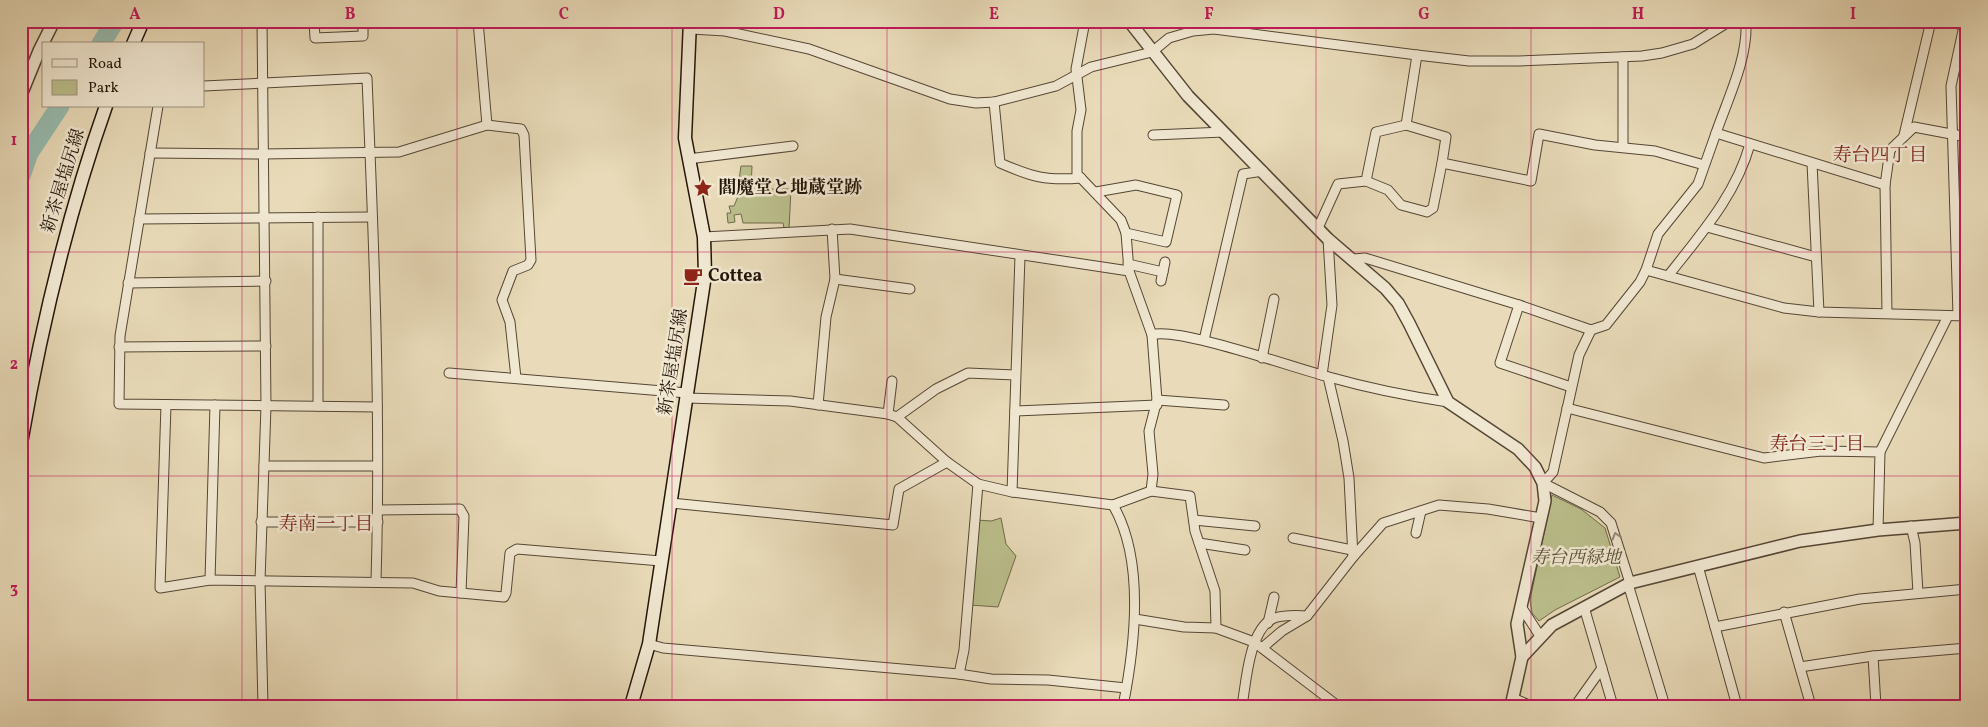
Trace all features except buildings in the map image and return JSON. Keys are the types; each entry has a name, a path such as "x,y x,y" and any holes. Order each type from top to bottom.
{"main road":[{"path":"133,42 143,21"},
{"name":"新茶屋塩尻線","path":"630,706 649,644 705,276 704,236 688,159 685,118 690,25"},
{"name":"新茶屋塩尻線","path":"21,443 34,370 58,264 77,192 105,108"}],"street":[{"path":"44,42 54,21"},
{"path":"262,21 266,281 266,406 260,581 263,706"},
{"path":"314,21 315,38 363,36 363,21"},
{"path":"478,21 487,125"},
{"path":"1084,21 1076,77 1081,110 1077,131 1077,174 1121,220 1126,233 1129,267 1152,335 1157,402 1149,431 1153,474 1151,491"},
{"path":"1129,21 1188,96 1328,239 1354,259 1398,303 1448,402"},
{"path":"690,25 810,49 950,99 976,103 994,102 1056,86 1076,77 1091,67 1152,52 1169,38 1193,31 1214,29 1479,61 1622,57 1655,54 1693,44 1730,21"},
{"path":"1354,259 1365,258 1519,305 1591,330 1606,326 1640,282 1658,234 1698,184 1738,69 1746,21"},
{"path":"1904,136 1931,21"},
{"path":"1646,270 1784,308 1820,312 1962,316 1951,135 1951,86 1966,26 1944,21"},
{"path":"21,95 42,45"},
{"path":"1406,125 1417,55"},
{"path":"1622,57 1624,147"},
{"path":"205,86 367,78 378,510 376,582"},
{"path":"994,102 1000,163 1035,178 1059,180 1082,178"},
{"path":"158,108 118,347 119,404 376,407"},
{"path":"150,153 399,152 487,125 520,129 524,135 532,260 528,265 513,271 502,300 510,322 516,378"},
{"path":"1318,228 1338,184 1366,181 1388,190 1401,205 1427,212 1433,208 1446,137 1406,125 1376,132 1366,181"},
{"path":"1887,313 1885,185 1890,150 1914,127 1967,137"},
{"path":"1159,132 1224,132"},
{"path":"1716,133 1885,185"},
{"path":"1442,163 1531,181 1540,134 1595,145 1656,151 1704,165"},
{"path":"1668,276 1707,227 1737,181 1750,144"},
{"path":"688,159 793,146"},
{"path":"1812,163 1820,312"},
{"path":"1204,340 1243,174 1263,171"},
{"path":"1096,192 1136,185 1177,195 1166,242 1126,233"},
{"path":"139,219 265,216 372,217"},
{"path":"318,217 318,406"},
{"path":"1707,227 1816,258"},
{"path":"818,405 826,317 835,279 832,229"},
{"path":"704,236 850,229 1020,256 1129,267 1162,276 1165,262"},
{"path":"1328,239 1332,305 1325,376 1343,441 1349,478 1353,554"},
{"path":"1012,492 1020,256"},
{"path":"835,279 910,289"},
{"path":"128,283 266,281"},
{"path":"1262,358 1274,299"},
{"path":"1519,305 1500,363 1571,388"},
{"path":"1878,530 1880,452 1948,316"},
{"path":"1542,483 1553,472 1579,355 1591,330"},
{"path":"1152,335 1160,332 1204,340 1325,376 1403,396 1448,402 1518,449 1535,467 1542,483 1545,501 1517,624 1522,657 1512,702 1531,706"},
{"path":"118,347 266,346"},
{"path":"449,373 687,395 790,401 888,414 897,417 947,462 978,484 1012,492 1113,505 1151,491 1190,496 1199,543 1215,590 1216,628"},
{"path":"897,417 936,389 968,374 1015,375"},
{"path":"888,414 892,381"},
{"path":"1214,394 1214,404"},
{"path":"1015,411 1157,402 1224,405"},
{"path":"166,405 160,588 210,580 376,582 413,583 439,591 504,597 510,553 517,548 661,561"},
{"path":"210,580 215,406"},
{"path":"1567,408 1764,458 1821,451 1880,452"},
{"path":"671,503 893,525 898,489 947,462"},
{"path":"264,466 377,466"},
{"path":"1542,483 1600,512 1612,523 1665,706"},
{"path":"959,674 964,650 978,484"},
{"path":"1113,505 1128,548 1133,576 1135,619 1123,706"},
{"path":"1262,648 1282,631 1307,616 1353,554 1383,523 1439,505 1488,509 1541,518"},
{"path":"378,510 460,509 464,516 461,593"},
{"path":"1416,533 1421,511"},
{"path":"1194,520 1255,526"},
{"path":"261,522 378,522"},
{"path":"1522,657 1552,625 1629,584 1800,542 1911,526 1967,523"},
{"path":"1911,526 1918,593"},
{"path":"1293,538 1353,554"},
{"path":"1199,543 1245,550"},
{"path":"1698,566 1737,706"},
{"path":"1715,627 1784,612 1860,599 1967,589"},
{"path":"1242,706 1254,642 1268,622 1274,597"},
{"path":"1584,607 1613,706"},
{"path":"1522,608 1540,636"},
{"path":"1784,612 1811,706"},
{"path":"1268,622 1273,619 1307,616"},
{"path":"1135,619 1184,627 1216,628 1254,642 1338,706"},
{"path":"649,644 663,648 959,674 991,679 1048,680 1126,688"},
{"path":"1800,667 1873,656 1967,648"},
{"path":"1873,656 1876,706"},
{"path":"1575,706 1602,668"}],"green space":[{"path":"741,166 752,166 751,189 791,189 789,229 784,228 783,223 743,223 741,214 734,215 735,222 728,223 727,213 731,213 729,206 734,206 742,187 739,180"},
{"name":"寿台西緑地","path":"1552,495 1581,509 1605,528 1620,577 1555,610 1539,621 1532,613 1530,600"},
{"path":"1001,518 1006,544 1016,556 998,607 970,605 977,520 991,521"}],"waterway":[{"path":"102,42 115,21"},
{"path":"21,176 29,153 59,108"}],"place":[{"name":"閻魔堂と地蔵堂跡","path":"703,188"},
{"name":"Cottea","path":"693,276"}],"district":[{"name":"寿台四丁目","path":"1880,156"},
{"name":"寿台三丁目","path":"1817,445"},
{"name":"寿南一丁目","path":"326,525"}]}
